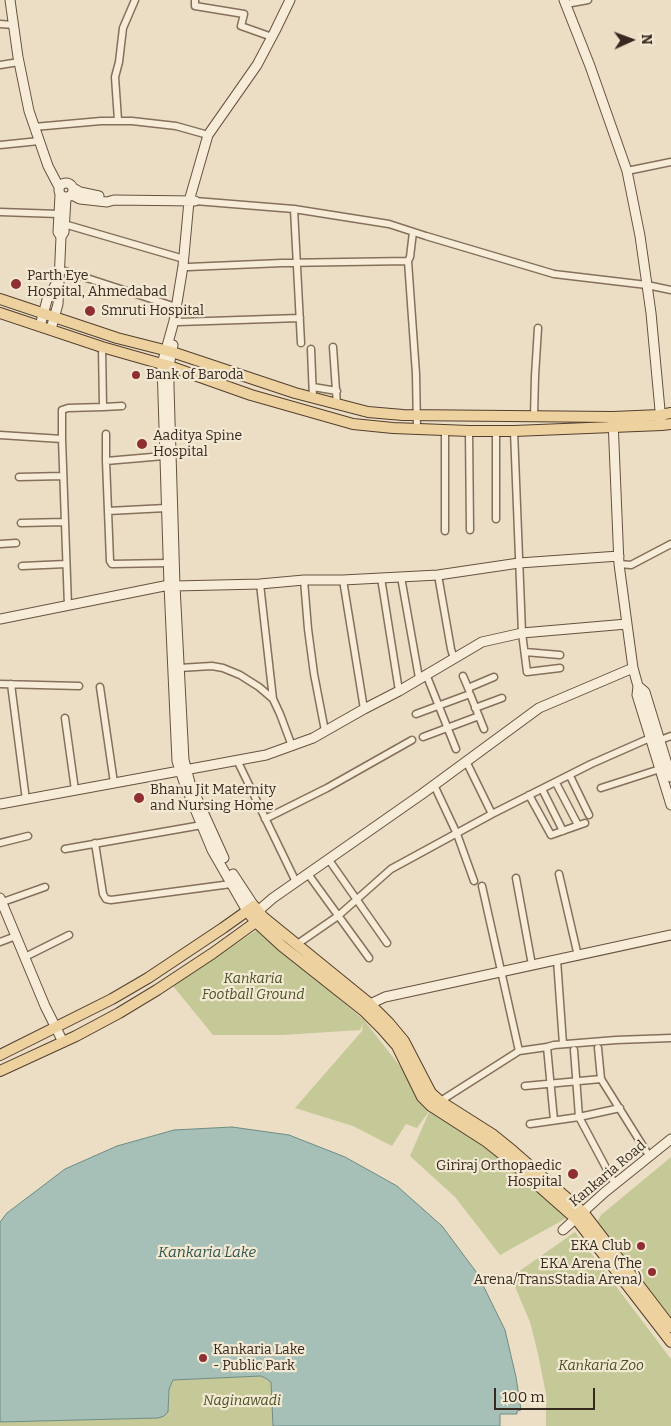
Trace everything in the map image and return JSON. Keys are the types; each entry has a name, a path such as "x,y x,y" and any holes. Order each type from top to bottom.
{"main road":[{"path":"0,299 118,338 168,351 313,398 368,412 417,415 534,417 667,425"},
{"path":"0,313 102,347 165,365 251,395 353,424 416,429 514,431 613,422 671,413"},
{"path":"256,913 296,945 367,1008 397,1046 422,1097 436,1104 487,1142 578,1214 671,1327"},
{"path":"256,913 282,946 367,1008"},
{"path":"0,1055 112,999 148,978 223,928 256,913"},
{"path":"0,1071 63,1042 157,990 213,953 256,913"},
{"path":"578,1214 671,1342"}],"street":[{"path":"10,0 28,111 48,166 66,191 64,232 61,237 58,304 56,318 51,329"},
{"path":"118,120 114,77 119,62 123,28 135,0"},
{"path":"195,0 195,6 244,14 241,26 272,37"},
{"path":"168,351 178,322 192,201 208,135 252,73 290,0"},
{"path":"192,201 213,138 261,68 295,0"},
{"path":"588,0 565,2 627,171 640,236 651,313 660,415 667,425"},
{"path":"0,24 14,25"},
{"path":"0,65 19,62"},
{"path":"34,127 118,120 176,126 208,135"},
{"path":"0,146 38,141"},
{"path":"627,171 671,162"},
{"path":"66,191 108,197 114,200 192,201 294,209 389,224 554,274 647,285 671,290"},
{"path":"61,237 58,232 59,214 66,191"},
{"path":"294,209 301,343"},
{"path":"0,212 59,214"},
{"path":"64,224 186,263 408,262"},
{"path":"413,232 408,262 416,374 416,429"},
{"path":"186,263 165,365 164,456 168,563 172,586 179,668 184,785 212,850 231,884 256,913"},
{"path":"59,269 176,307"},
{"path":"40,326 47,300 59,280"},
{"path":"178,322 300,318"},
{"path":"534,417 538,328"},
{"path":"102,347 103,407"},
{"path":"333,347 337,405"},
{"path":"311,349 313,398"},
{"path":"165,365 177,761 190,783 218,847 256,913"},
{"path":"313,386 336,391"},
{"path":"68,606 62,410 68,408 122,406"},
{"path":"613,422 619,560 627,624 638,686 637,695 671,777"},
{"path":"445,430 445,531"},
{"path":"469,431 470,530"},
{"path":"496,431 496,519"},
{"path":"514,431 522,633 527,672 560,668"},
{"path":"106,434 110,561 112,564 168,563"},
{"path":"0,435 62,439"},
{"path":"106,461 164,456"},
{"path":"19,477 63,476"},
{"path":"108,511 166,508"},
{"path":"21,523 64,522"},
{"path":"0,544 16,543"},
{"path":"0,619 172,586 260,584 304,580 438,575 519,563 619,560 631,565 671,544"},
{"path":"22,566 66,564"},
{"path":"438,575 454,658"},
{"path":"401,577 422,676 438,705 456,749"},
{"path":"382,578 399,691"},
{"path":"304,580 314,674 325,731"},
{"path":"343,580 364,709"},
{"path":"260,584 273,699 292,746"},
{"path":"0,804 266,755 313,738 399,691 482,642 522,633 627,624"},
{"path":"525,652 560,655"},
{"path":"179,668 212,666 223,668 240,675 273,699"},
{"path":"256,913 273,898 434,785 539,708 634,668"},
{"path":"463,676 484,729"},
{"path":"416,714 469,691 494,677"},
{"path":"0,684 79,686"},
{"path":"11,684 26,800"},
{"path":"100,687 114,783"},
{"path":"475,708 502,698"},
{"path":"423,737 478,716"},
{"path":"65,718 75,790"},
{"path":"296,945 338,916 391,869 492,814 591,764 655,739 671,736"},
{"path":"655,739 660,769 671,805"},
{"path":"265,819 327,788 412,740"},
{"path":"236,760 296,882"},
{"path":"466,761 492,814"},
{"path":"601,788 660,769"},
{"path":"570,776 589,815"},
{"path":"529,795 550,835 582,824 556,783"},
{"path":"434,785 457,834 474,881"},
{"path":"542,789 564,831"},
{"path":"65,849 202,825"},
{"path":"0,843 28,836"},
{"path":"95,843 106,899 111,900 231,884"},
{"path":"329,860 388,943"},
{"path":"308,874 369,958"},
{"path":"559,874 578,956"},
{"path":"516,878 532,965"},
{"path":"482,886 519,1050"},
{"path":"45,887 1,901 55,1028 63,1042"},
{"path":"25,957 69,935"},
{"path":"367,1008 384,997 671,935"},
{"path":"0,942 16,936"},
{"path":"557,960 563,1044"},
{"path":"436,1104 519,1050 563,1044 671,1038"},
{"path":"547,1047 554,1120"},
{"path":"598,1048 601,1079 646,1151"},
{"path":"574,1050 579,1117 612,1179"},
{"path":"525,1086 601,1079"},
{"path":"530,1124 579,1117 620,1108"},
{"path":"578,1214 612,1179 671,1131"},
{"name":"Kankaria Road","path":"563,1230 578,1214 671,1139"}],"green space":[{"name":"Kankaria Football Ground","path":"257,930 364,1020 431,1106 572,1215 500,1255 455,1197 410,1156 430,1110 417,1128 406,1124 392,1146 353,1126 295,1108 362,1031 363,1023 360,1030 283,1035 213,1035 173,986"},
{"name":"EKA Arena (The Arena/TransStadia Arena)","path":"671,1157 670,1319 598,1226 597,1222 601,1215"},
{"name":"Kankaria Zoo","path":"575,1232 671,1359 671,1426 546,1426 546,1394 538,1354 530,1322 511,1277"},
{"name":"Naginawadi","path":"261,1376 271,1382 273,1426 0,1426 0,1422 158,1418 169,1405 169,1389 173,1380"}],"water":[{"name":"Kankaria Lake","path":"232,1127 289,1135 345,1157 397,1186 442,1226 477,1273 505,1330 516,1377 521,1410 517,1411 517,1414 500,1414 500,1426 273,1426 271,1382 261,1376 173,1380 169,1389 168,1412 158,1418 0,1422 0,1222 7,1213 65,1169 117,1146 174,1130"}],"place":[{"name":"Parth Eye Hospital, Ahmedabad","path":"16,284"},
{"name":"Smruti Hospital","path":"90,311"},
{"name":"Bank of Baroda","path":"136,375"},
{"name":"Aaditya Spine Hospital","path":"142,444"},
{"name":"Bhanu Jit Maternity and Nursing Home","path":"139,798"},
{"name":"Giriraj Orthopaedic Hospital","path":"573,1174"},
{"name":"EKA Club","path":"641,1246"},
{"name":"EKA Arena (The Arena/TransStadia Arena)","path":"652,1272"},
{"name":"Kankaria Lake - Public Park","path":"203,1358"}]}
